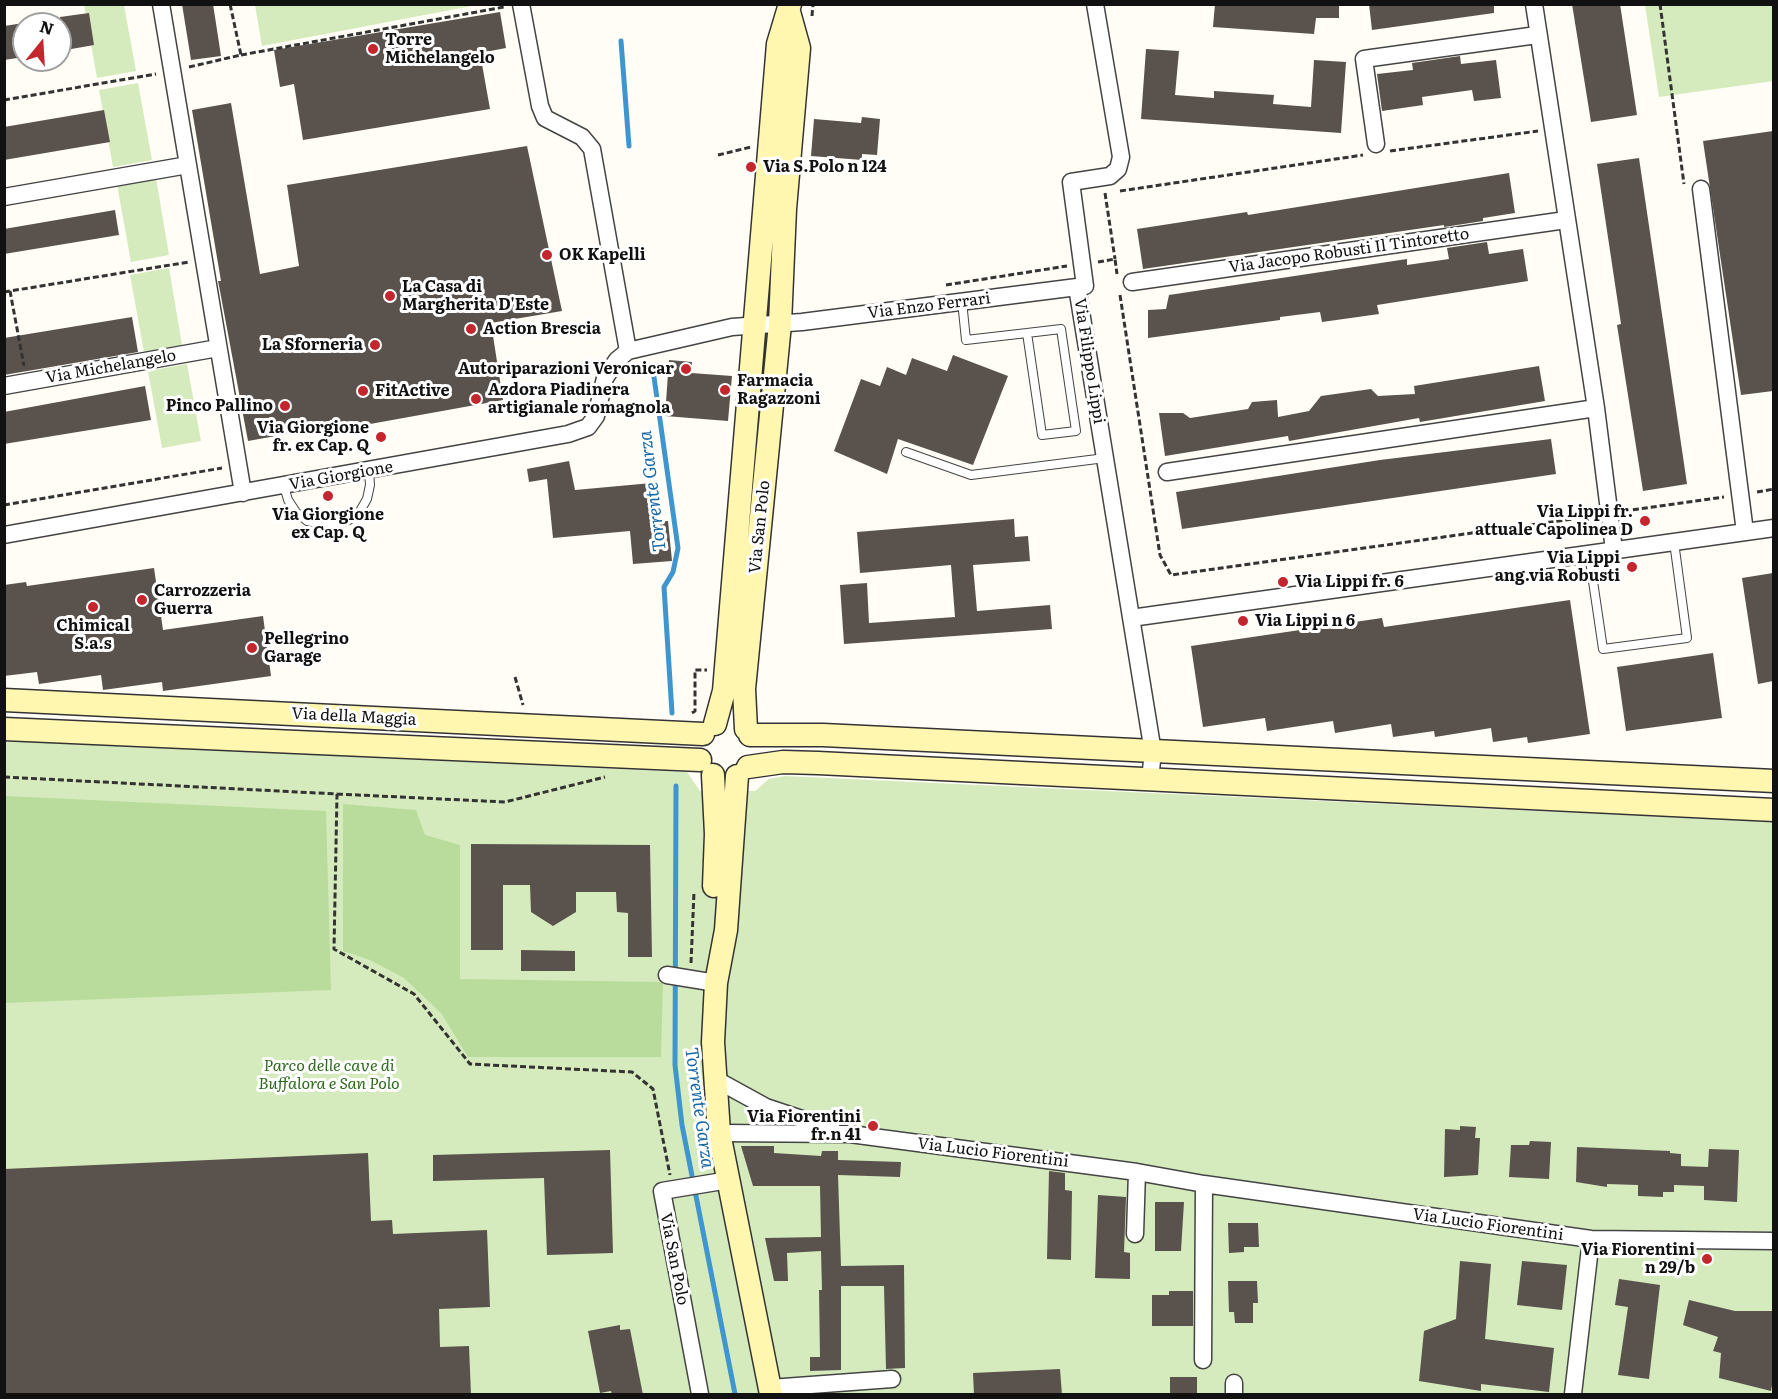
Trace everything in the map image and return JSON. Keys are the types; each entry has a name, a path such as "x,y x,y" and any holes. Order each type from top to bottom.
{"street":[{"path":"161,4 243,493"},
{"name":"Via Filippo Lippi","path":"1095,4 1122,157 1118,169 1110,176 1071,182 1085,286 1077,287 1153,752 1150,779"},
{"path":"1534,4 1596,408 1614,550"},
{"path":"514,6 545,118 582,137 592,149 628,351 732,327 780,324"},
{"name":"Via San Polo","path":"716,983 726,930 742,772 754,752 748,732 744,689 780,324 785,209 799,48 790,8"},
{"name":"Via San Polo","path":"790,8 777,44 756,324 724,691 701,726 698,748 706,767 716,834 712,928 716,983 713,1042 719,1133 770,1391 892,1379"},
{"path":"1376,150 1364,59 1537,35"},
{"path":"4,197 188,165"},
{"path":"1701,189 1744,532"},
{"name":"Via Jacopo Robusti Il Tintoretto","path":"1132,282 1566,220"},
{"name":"Via Enzo Ferrari","path":"780,324 1077,287"},
{"name":"Via Michelangelo","path":"4,386 219,348"},
{"name":"Via Giorgione","path":"4,535 568,434 588,427 596,416 609,370 628,351"},
{"path":"1167,472 1596,408"},
{"path":"1131,618 1773,528"},
{"name":"Via della Maggia","path":"4,700 701,726"},
{"path":"701,726 735,723 748,732 1773,782"},
{"name":"Via della Maggia","path":"4,729 706,767"},
{"path":"706,767 724,778 783,762 818,763 1773,810"},
{"path":"668,975 716,983"},
{"name":"Via Lucio Fiorentini","path":"716,1079 766,1107 850,1134"},
{"name":"Via Lucio Fiorentini","path":"719,1133 850,1134 1137,1172 1204,1184 1591,1239 1773,1241"},
{"path":"1135,1234 1137,1172"},
{"path":"677,1187 729,1180"},
{"path":"1203,1360 1204,1184"},
{"name":"Via San Polo","path":"677,1187 662,1191 700,1395"},
{"path":"1572,1395 1591,1239"}],"lane":[{"path":"962,301 966,340 1061,328 1077,431 1042,435 1027,333"},
{"path":"906,452 971,475 1105,458"},
{"path":"284,486 288,500 296,512 307,520 321,525 335,525 349,520 364,505 370,485 369,471"},
{"path":"1589,554 1602,649 1687,638 1674,542"}],"path":[{"path":"230,4 241,55"},
{"path":"4,100 173,71 241,55 514,6"},
{"path":"1115,259 1104,193 1376,150 1539,131"},
{"path":"718,155 756,146"},
{"path":"4,292 194,261"},
{"path":"10,291 27,382"},
{"path":"4,505 238,465"},
{"path":"701,726 694,711 695,670 715,671"},
{"path":"4,777 505,802 616,774"},
{"path":"337,794 334,949 414,994 470,1064 632,1072 653,1089 677,1187"},
{"path":"689,978 694,886"}],"green space":[{"path":"255,4 477,5 262,46"},
{"path":"84,5 124,5 136,71 97,78"},
{"path":"1645,5 1773,5 1773,81 1659,97"},
{"path":"138,83 152,160 113,167 99,90"},
{"path":"156,178 169,255 131,262 117,185"},
{"path":"169,268 182,345 144,352 130,275"},
{"path":"187,364 201,441 162,448 148,371"},
{"name":"Parco delle cave di Buffalora e San Polo","path":"5,741 687,772 700,791 755,791 769,779 785,776 1773,822 1773,1394 5,1394"},
{"path":"5,796 326,811 331,990 5,1003"},
{"path":"343,804 416,810 425,835 460,845 460,979 663,982 661,1057 468,1057 441,1013 404,978 370,960 343,951"}],"building":[{"path":"182,4 213,4 221,56 191,60"},
{"path":"1215,4 1339,4 1339,18 1316,18 1314,34 1213,27"},
{"path":"1369,4 1494,4 1494,13 1372,30"},
{"path":"1572,4 1620,4 1637,115 1591,122"},
{"path":"500,12 506,48 480,53 490,109 303,140 294,84 280,87 274,50"},
{"path":"89,13 94,45 72,49 72,15"},
{"path":"12,25 12,59 4,60 4,26"},
{"path":"1146,49 1179,51 1175,95 1214,98 1214,91 1274,95 1273,104 1311,107 1314,60 1346,62 1341,133 1141,119"},
{"path":"1460,56 1461,64 1496,60 1501,98 1474,101 1472,90 1422,97 1423,105 1382,111 1377,74 1413,70 1412,63"},
{"name":"La Casa di Margherita D'Este","path":"231,103 260,274 299,266 287,185 527,146 562,311 491,323 503,400 348,428 348,423 248,441 218,281 221,281 192,110"},
{"path":"104,110 110,142 4,160 4,127"},
{"path":"862,117 880,119 877,155 862,154 862,160 811,156 814,119 861,123"},
{"path":"1773,131 1773,391 1741,395 1703,141"},
{"path":"1639,158 1687,484 1643,491 1617,325 1621,324 1597,164"},
{"path":"1509,173 1515,213 1444,227 1444,225 1143,269 1137,229 1247,212 1248,215"},
{"path":"115,210 119,235 4,254 4,229"},
{"path":"1487,242 1489,254 1523,249 1528,281 1377,305 1379,314 1322,322 1320,312 1280,317 1280,320 1148,338 1148,310 1166,309 1169,295 1407,259 1407,265 1449,259 1447,248"},
{"path":"132,317 138,352 4,375 4,338"},
{"path":"953,355 1008,376 973,465 898,439 887,474 834,451 861,379 880,386 887,367 906,375 912,358 947,371"},
{"path":"669,360 692,362 691,373 732,376 728,421 665,416"},
{"path":"1539,366 1545,401 1420,422 1419,418 1289,441 1288,436 1165,456 1159,413 1183,413 1190,418 1248,409 1252,402 1277,400 1278,417 1309,411 1321,396 1371,389 1378,396 1415,394 1414,386"},
{"path":"145,386 151,420 4,444 4,412"},
{"path":"1551,439 1556,474 1182,529 1176,492 1380,460"},
{"path":"569,461 575,490 652,483 656,522 668,521 672,561 633,564 630,531 553,538 547,479 529,482 527,469"},
{"path":"1014,519 1015,537 1028,536 1030,561 973,565 977,611 1050,605 1052,629 844,644 840,585 867,583 869,623 955,617 951,565 860,573 857,532"},
{"path":"154,568 163,630 263,616 271,676 163,691 162,682 103,690 101,675 39,684 37,672 4,676 4,585 26,582 27,586"},
{"path":"1773,573 1773,681 1758,684 1742,578"},
{"path":"1570,600 1590,734 1528,743 1527,737 1493,742 1491,728 1435,737 1434,731 1393,737 1391,724 1335,733 1333,721 1267,731 1265,718 1203,727 1191,646 1382,618 1384,627"},
{"path":"1713,653 1722,718 1626,731 1617,667"},
{"path":"471,844 650,845 652,957 628,957 628,913 617,912 616,892 576,892 576,912 553,926 531,912 530,885 503,885 503,950 471,950"},
{"path":"521,950 575,951 575,971 521,971"},
{"path":"1460,1126 1476,1127 1475,1138 1480,1138 1478,1175 1444,1177 1445,1129 1460,1130"},
{"path":"1530,1141 1551,1142 1549,1179 1509,1177 1511,1145 1529,1145"},
{"path":"741,1146 774,1146 774,1153 821,1156 822,1151 838,1151 838,1160 901,1162 900,1177 838,1175 841,1266 904,1265 905,1368 886,1369 884,1286 841,1286 841,1370 810,1371 810,1357 820,1357 821,1251 787,1253 788,1281 774,1281 765,1238 821,1237 820,1186 753,1186"},
{"path":"1577,1147 1670,1151 1670,1153 1681,1154 1681,1166 1708,1167 1709,1149 1739,1150 1737,1202 1704,1200 1704,1186 1674,1185 1674,1192 1663,1192 1663,1197 1638,1196 1638,1185 1607,1184 1607,1187 1576,1182"},
{"path":"610,1150 613,1253 547,1255 544,1178 433,1181 433,1155"},
{"path":"368,1153 371,1221 392,1220 393,1234 487,1230 490,1307 439,1309 440,1347 469,1346 471,1395 4,1395 4,1169"},
{"path":"1049,1171 1065,1173 1065,1190 1072,1191 1071,1260 1047,1259"},
{"path":"1098,1195 1126,1197 1124,1252 1130,1253 1130,1279 1095,1278"},
{"path":"1155,1202 1184,1202 1181,1251 1155,1251"},
{"path":"1228,1223 1258,1223 1259,1247 1244,1247 1244,1252 1229,1253"},
{"path":"1460,1261 1491,1264 1485,1339 1554,1348 1549,1392 1481,1384 1481,1391 1419,1381 1424,1331 1456,1319"},
{"path":"1522,1261 1567,1265 1562,1310 1517,1305"},
{"path":"1619,1279 1660,1285 1649,1379 1618,1375 1628,1307 1615,1305"},
{"path":"1228,1281 1257,1281 1258,1303 1253,1303 1253,1323 1235,1323 1234,1312 1229,1312"},
{"path":"1169,1291 1193,1291 1193,1326 1152,1326 1152,1295 1169,1295"},
{"path":"1689,1300 1735,1311 1773,1311 1771,1391 1719,1378 1721,1353 1713,1351 1718,1337 1683,1325"},
{"path":"620,1325 620,1330 630,1329 643,1395 612,1395 611,1391 600,1393 588,1331"},
{"path":"1060,1369 1062,1395 974,1395 973,1373"},
{"path":"1170,1377 1197,1377 1197,1395 1170,1395"}],"waterway":[{"name":"Torrente Garza","path":"621,41 629,146"},
{"name":"Torrente Garza","path":"653,370 678,548 673,572 664,587 672,713"},
{"name":"Torrente Garza","path":"676,786 675,1065 682,1125 735,1394"}],"place":[{"name":"Torre Michelangelo","path":"373,49"},
{"name":"Via S.Polo n 124","path":"751,167"},
{"name":"OK Kapelli","path":"547,255"},
{"name":"La Casa di Margherita D'Este","path":"390,296"},
{"name":"Action Brescia","path":"471,329"},
{"name":"La Sforneria","path":"375,345"},
{"name":"Autoriparazioni Veronicar","path":"686,369"},
{"name":"Farmacia Ragazzoni","path":"725,390"},
{"name":"FitActive","path":"363,391"},
{"name":"Azdora Piadinera artigianale romagnola","path":"476,399"},
{"name":"Pinco Pallino","path":"285,406"},
{"name":"Via Giorgione fr. ex Cap. Q","path":"381,437"},
{"name":"Via Giorgione ex Cap. Q","path":"328,496"},
{"name":"Via Lippi fr. attuale Capolinea D","path":"1645,521"},
{"name":"Via Lippi ang.via Robusti","path":"1632,567"},
{"name":"Via Lippi fr. 6","path":"1283,582"},
{"name":"Carrozzeria Guerra","path":"142,600"},
{"name":"Chimical S.a.s","path":"93,607"},
{"name":"Via Lippi n 6","path":"1243,621"},
{"name":"Pellegrino Garage","path":"252,648"},
{"name":"Via Fiorentini fr.n 41","path":"873,1126"},
{"name":"Via Fiorentini n 29/b","path":"1707,1259"}]}
